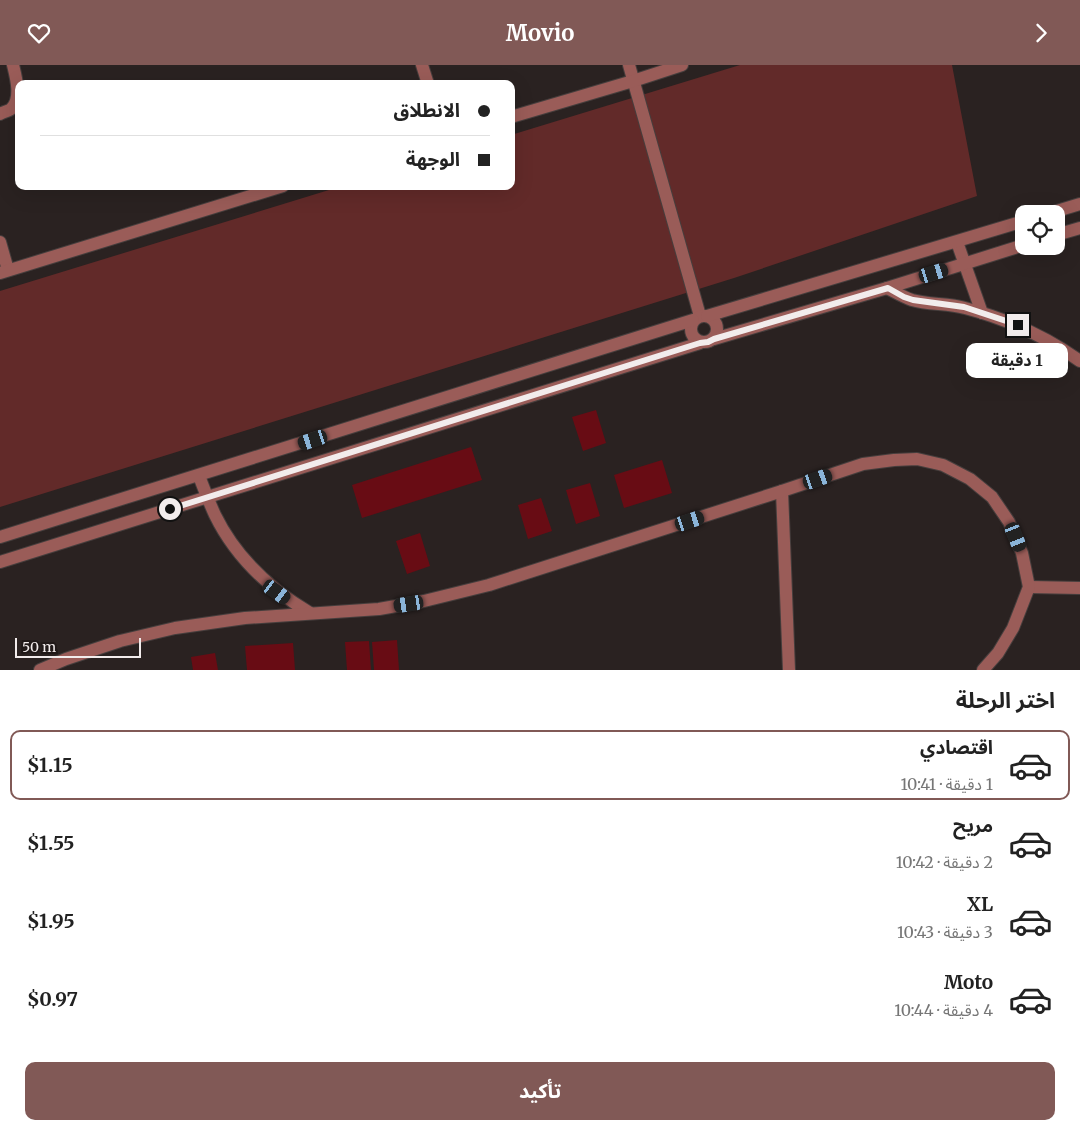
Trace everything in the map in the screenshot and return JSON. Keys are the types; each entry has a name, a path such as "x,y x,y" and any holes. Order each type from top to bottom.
{"street":[{"path":"13,65 17,80"},
{"path":"422,65 427,80"},
{"path":"629,65 700,317"},
{"path":"515,116 682,65"},
{"path":"0,114 12,108 15,103"},
{"path":"0,242 4,272 270,190"},
{"path":"1065,209 1080,204"},
{"path":"0,537 700,317 1015,224"},
{"path":"1065,232 1080,228"},
{"path":"957,242 982,313"},
{"path":"0,562 700,343 888,288 1015,248"},
{"path":"888,288 913,300 964,307 1008,321 1048,339 1080,361"},
{"path":"700,343 694,339 690,325 700,317 713,319 717,325 714,339"},
{"path":"40,670 120,641 175,627 237,619 379,609 424,601 489,585 782,491 862,463 917,459 943,465 970,479 992,497 1009,522 1022,553 1029,587 1013,628 998,653 982,670"},
{"path":"199,476 216,516 236,549 262,579 277,592 310,613"},
{"path":"782,491 789,670"},
{"path":"1029,587 1080,588"}],"shaded area":[{"path":"740,65 952,65 977,196 734,278 0,507 0,291 329,190 515,190 515,134"}],"building":[{"path":"596,410 606,443 583,451 572,417"},
{"path":"471,447 482,480 362,518 352,485"},
{"path":"662,460 672,493 624,508 614,475"},
{"path":"590,483 600,516 576,524 566,490"},
{"path":"541,498 552,531 528,539 518,505"},
{"path":"420,533 430,566 407,574 396,541"},
{"path":"397,640 399,670 374,670 372,642"},
{"path":"369,641 371,670 347,670 345,642"},
{"path":"293,643 295,670 247,670 245,646"},
{"path":"215,653 218,670 193,670 191,657"}],"route":[{"path":"170,509 700,343 888,288 913,300 964,307 1018,325"}]}
